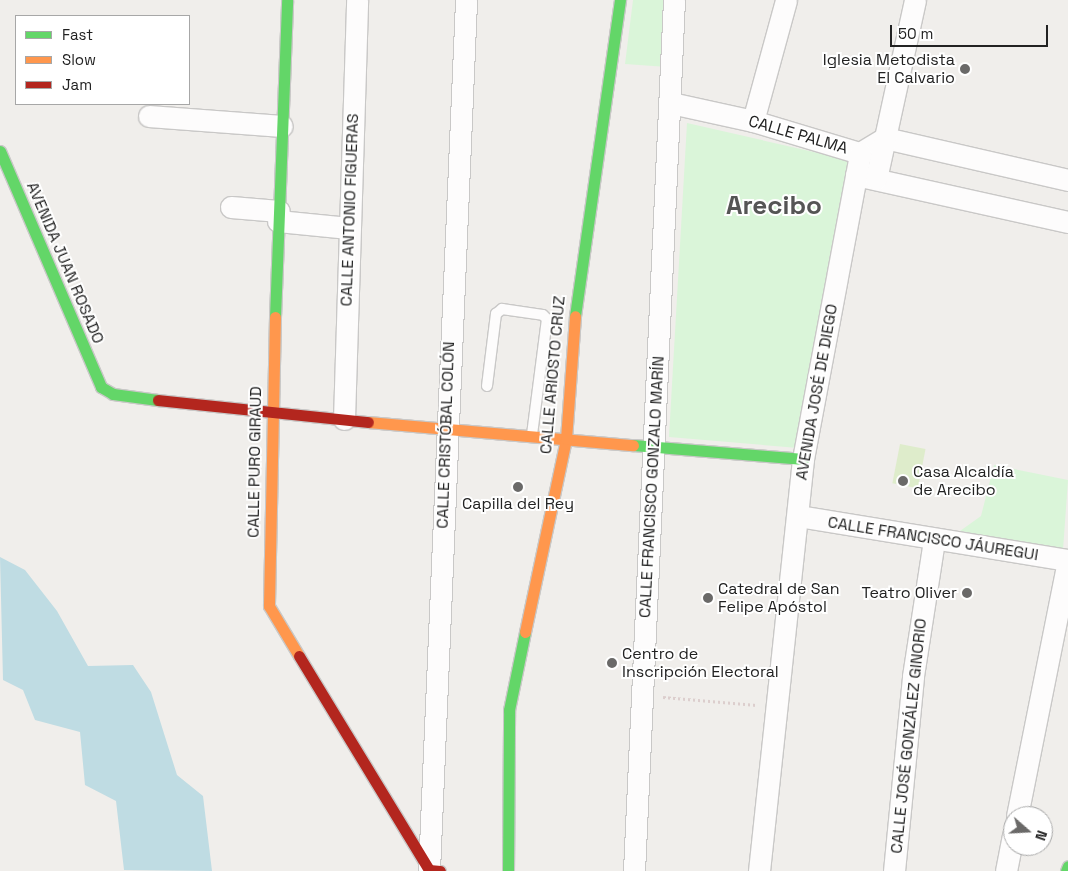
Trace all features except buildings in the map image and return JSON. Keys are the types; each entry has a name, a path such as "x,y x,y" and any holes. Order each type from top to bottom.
{"street":[{"name":"CALLE PURO GIRAUD","path":"287,0 271,414 269,606 429,871"},
{"name":"CALLE ANTONIO FIGUERAS","path":"344,419 357,0"},
{"name":"CALLE CRISTÓBAL COLÓN","path":"429,871 446,427 466,0"},
{"name":"CALLE ARIOSTO CRUZ","path":"508,871 509,710 566,438 578,271 620,0"},
{"name":"CALLE FRANCISCO GONZALO MARÍN","path":"634,871 671,103 674,0"},
{"path":"753,121 786,0"},
{"name":"AVENIDA JOSÉ DE DIEGO","path":"759,871 799,516 803,459 866,177 885,138 915,0"},
{"name":"CALLE PALMA","path":"671,103 753,121 860,153 885,138"},
{"path":"149,116 282,126"},
{"path":"885,138 1068,180"},
{"name":"AVENIDA JUAN ROSADO","path":"0,151 101,387 137,400 271,414"},
{"name":"AVENIDA JOSÉ DE DIEGO","path":"860,153 866,177"},
{"path":"866,177 1068,222"},
{"path":"230,207 349,228"},
{"path":"271,414 446,427 654,448 803,459"},
{"name":"CALLE FRANCISCO JÁUREGUI","path":"799,516 934,541 1068,560"},
{"name":"CALLE JOSÉ GONZÁLEZ GINORIO","path":"894,871 913,676 934,541"},
{"path":"1019,806 1068,560"},
{"path":"1006,871 1009,856"},
{"path":"1066,871 1068,866"},
{"path":"429,871 440,871"}],"lane":[{"path":"487,386 496,314 502,309 543,315 547,319 532,435"}],"path":[{"path":"642,695 777,707"}],"green space":[{"path":"633,0 670,0 667,67 625,64"},
{"path":"687,123 849,160 798,448 669,437"},
{"path":"900,444 926,449 918,488 892,483"},
{"path":"994,465 1068,480 1063,550 960,531 981,516"}],"water":[{"path":"0,557 25,570 57,611 88,666 133,665 151,692 177,775 203,796 212,871 124,870 116,801 85,785 80,732 35,720 23,690 3,680"}],"traffic: fast":[{"path":"275,317 287,0"},
{"path":"575,316 620,0"},
{"path":"0,151 101,387 113,394 158,400"},
{"path":"633,445 803,459"},
{"path":"508,871 509,710 525,632"},
{"path":"1066,871 1068,866"}],"traffic: slow":[{"path":"525,632 566,439 575,316"},
{"path":"275,317 269,606 299,656"},
{"path":"368,422 633,445"}],"traffic: jam":[{"path":"158,400 368,422"},
{"path":"299,656 429,870 440,871"}],"place":[{"name":"Iglesia Metodista El Calvario","path":"965,69"},
{"name":"Casa Alcaldía de Arecibo","path":"903,481"},
{"name":"Capilla del Rey","path":"518,487"},
{"name":"Teatro Oliver","path":"967,593"},
{"name":"Catedral de San Felipe Apóstol","path":"708,598"},
{"name":"Centro de Inscripción Electoral","path":"612,663"}],"district":[{"name":"Arecibo","path":"774,206"}]}
